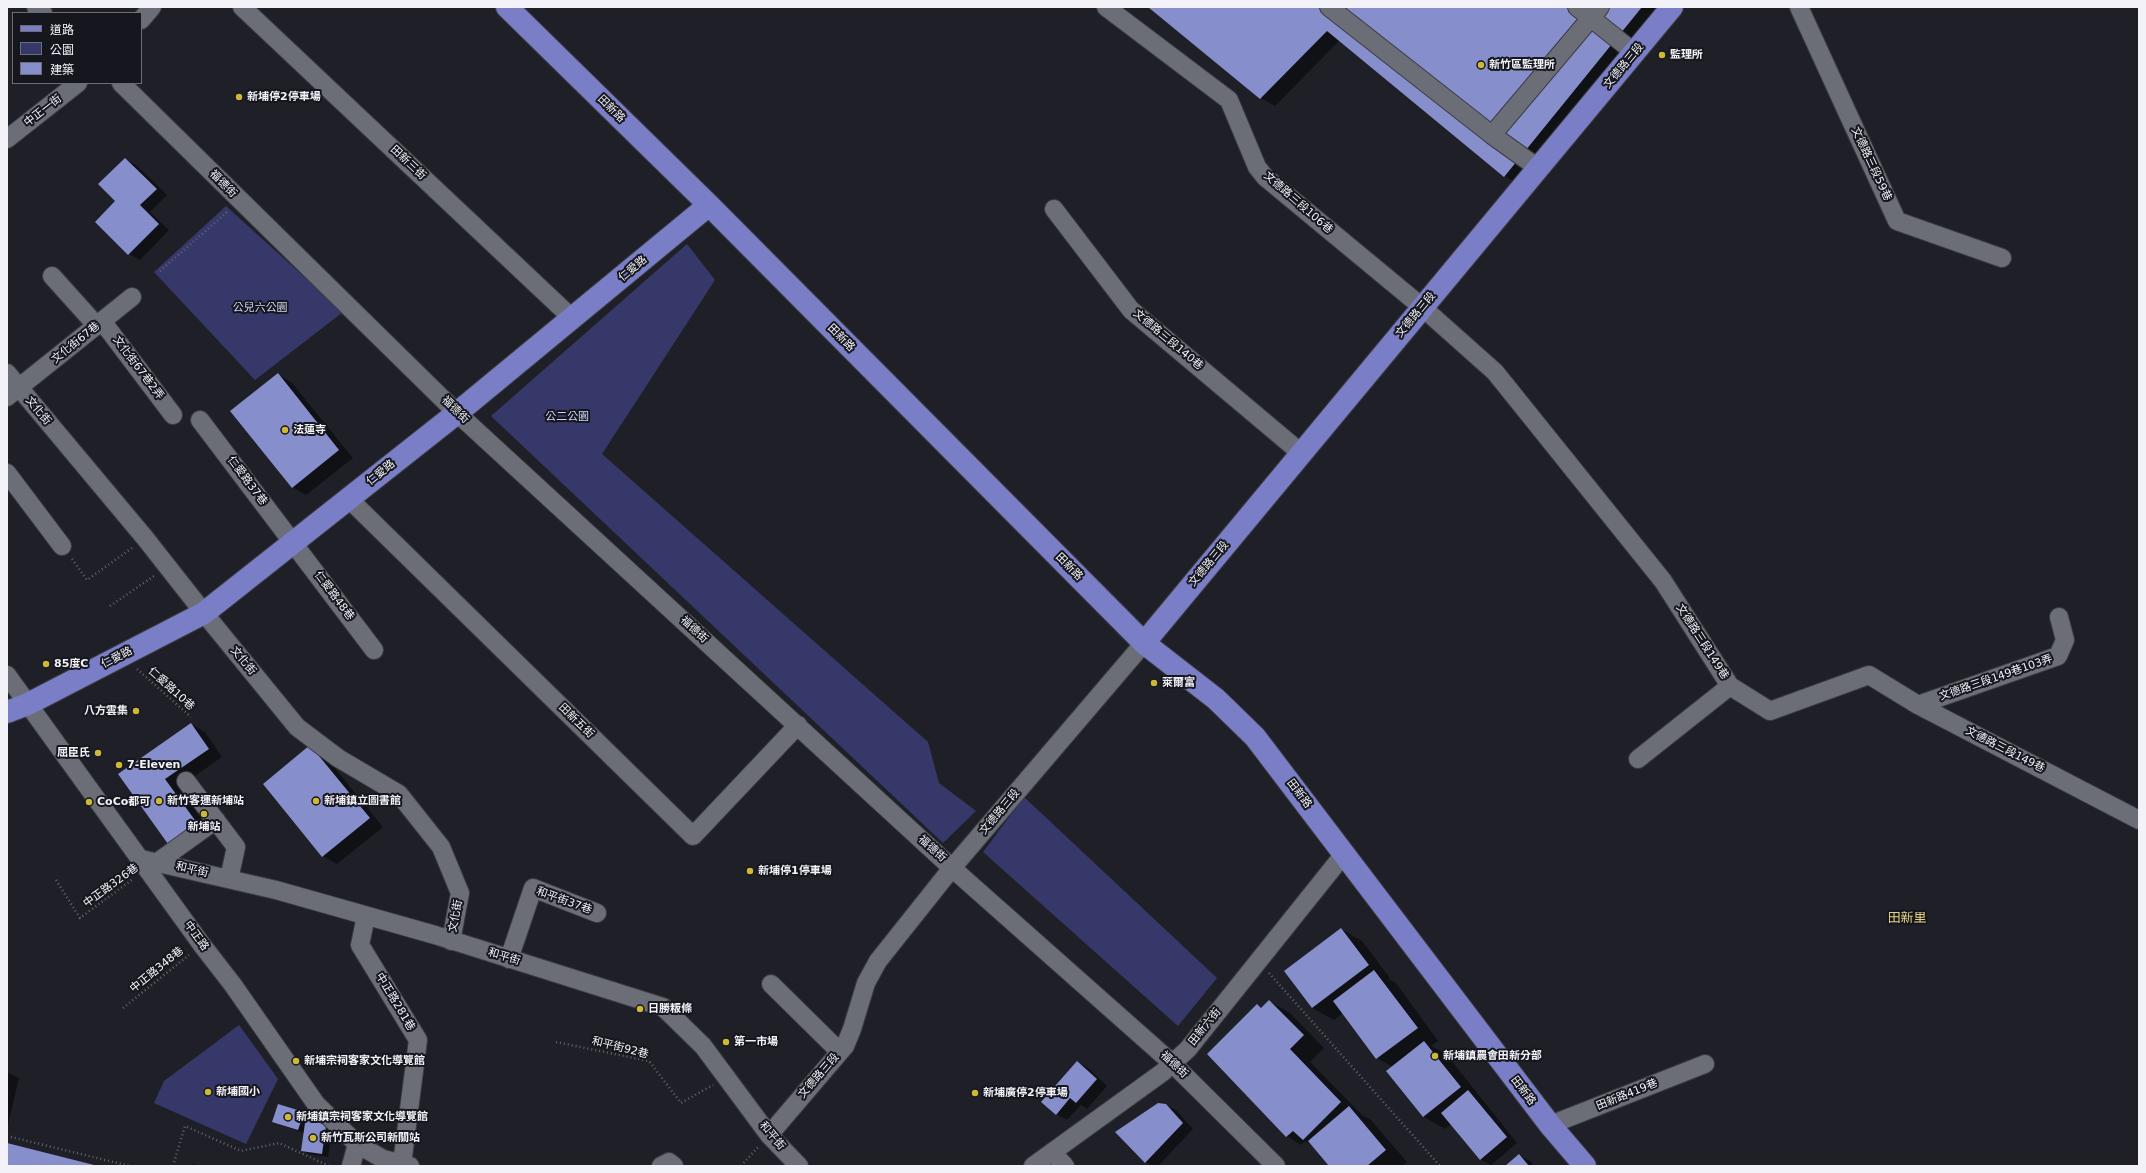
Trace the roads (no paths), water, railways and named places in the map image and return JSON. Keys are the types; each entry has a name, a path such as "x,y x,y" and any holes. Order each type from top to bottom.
{"main road":[{"name":"田新路","path":"507,7 709,205 1144,643 1216,699 1255,737 1550,1125 1585,1166"},
{"name":"文德路三段","path":"1144,643 1672,7"},
{"name":"仁愛路","path":"7,712 28,704 204,613 457,413 573,319 709,205"}],"street":[{"path":"142,19 152,7"},
{"name":"田新三街","path":"242,7 573,319"},
{"name":"文德路三段106巷","path":"1106,7 1229,100 1258,167 1265,177 1422,307"},
{"path":"1329,7 1492,136 1538,168"},
{"name":"文德路三段59巷","path":"1798,7 1897,221 2002,258"},
{"path":"1492,136 1589,11 1635,53"},
{"name":"中正一街","path":"7,139 77,84"},
{"name":"福德街","path":"122,84 457,413 952,868 1172,1063 1276,1166"},
{"name":"文德路三段140巷","path":"1054,209 1131,310 1301,453"},
{"name":"文化街67巷2弄","path":"52,276 100,324 173,415"},
{"name":"文化街67巷","path":"13,393 132,297"},
{"name":"文德路三段149巷","path":"1422,307 1495,372 1663,581 1730,686 1770,711 1869,675 1918,705 2136,816"},
{"name":"文化街","path":"7,373 13,393 145,538 297,727 338,758 399,794 442,847 460,893 452,941"},
{"name":"仁愛路37巷","path":"200,420 294,543"},
{"path":"7,473 62,546"},
{"name":"田新五街","path":"349,499 693,836 798,725"},
{"name":"仁愛路48巷","path":"294,543 374,650"},
{"name":"文德路三段149巷103弄","path":"1918,705 2058,656 2065,640 2059,617"},
{"name":"文德路三段","path":"769,1135 845,1046 852,1029 866,983 878,961 952,868 1144,643"},
{"name":"中正路","path":"7,675 149,863 202,945 233,985 316,1104 357,1144 383,1159 406,1165"},
{"path":"1638,759 1730,686"},
{"path":"186,781 236,846 229,879"},
{"path":"149,863 216,820"},
{"name":"田新六街","path":"1033,1166 1163,1072 1188,1049 1344,854"},
{"name":"和平街","path":"149,863 276,890 452,941 662,1007 703,1046 769,1135 794,1164"},
{"name":"和平街37巷","path":"508,958 533,888 597,913"},
{"name":"中正路281巷","path":"366,916 360,946 418,1040 406,1165"},
{"path":"771,984 840,1052"},
{"name":"田新路419巷","path":"1550,1125 1705,1064"},
{"path":"351,1166 357,1144"},
{"path":"1052,1152 1065,1166"},
{"path":"661,1166 669,1162 674,1166"}],"place":[{"name":"監理所","path":"1662,55"},
{"name":"新竹區監理所","path":"1481,65"},
{"name":"新埔停2停車場","path":"239,97"},
{"name":"法蓮寺","path":"285,430"},
{"name":"85度C","path":"46,664"},
{"name":"萊爾富","path":"1154,683"},
{"name":"八方雲集","path":"136,711"},
{"name":"屈臣氏","path":"98,753"},
{"name":"7-Eleven","path":"119,765"},
{"name":"新竹客運新埔站","path":"159,801"},
{"name":"新埔鎮立圖書館","path":"316,801"},
{"name":"CoCo都可","path":"89,802"},
{"name":"新埔站","path":"204,814"},
{"name":"新埔停1停車場","path":"750,871"},
{"name":"日勝粄條","path":"640,1009"},
{"name":"第一市場","path":"726,1042"},
{"name":"新埔鎮農會田新分部","path":"1435,1056"},
{"name":"新埔宗祠客家文化導覽館","path":"296,1061"},
{"name":"新埔國小","path":"208,1092"},
{"name":"新埔廣停2停車場","path":"975,1093"},
{"name":"新埔鎮宗祠客家文化導覽館","path":"288,1117"},
{"name":"新竹瓦斯公司新關站","path":"313,1138"}],"district":[{"name":"田新里","path":"1907,919"}],"park label":[{"name":"公兒六公園","path":"260,308"},
{"name":"公二公園","path":"567,417"}]}
